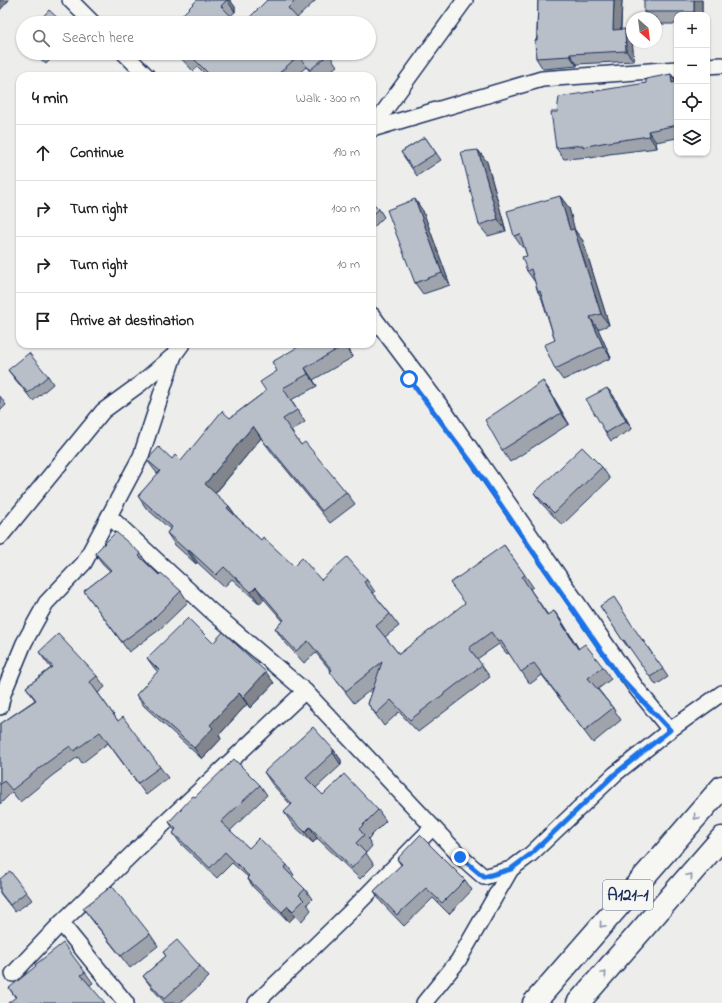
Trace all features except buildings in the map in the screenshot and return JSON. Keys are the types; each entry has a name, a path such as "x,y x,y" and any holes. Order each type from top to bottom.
{"highway":[{"name":"A121-1","path":"534,1003 722,787"},
{"name":"A121-1","path":"578,1003 722,838"}],"street":[{"path":"69,0 85,16"},
{"path":"376,123 464,0"},
{"path":"129,60 142,72"},
{"path":"710,66 722,65"},
{"path":"376,128 542,80 674,69"},
{"path":"376,320 445,412 624,671 670,730"},
{"path":"376,334 474,466 618,675 670,730"},
{"path":"0,707 3,694 24,643 46,603 84,563 141,456 178,350"},
{"path":"0,537 103,411 140,384 178,350"},
{"path":"109,516 210,610 305,691 460,857 484,877 511,869 531,854 615,774 670,730 722,693"},
{"path":"13,974 61,923 132,854 305,691"},
{"path":"256,1003 350,912 433,827"},
{"path":"424,1003 458,961 511,869"},
{"path":"61,923 126,1003"}],"route":[{"path":"409,379 474,466 618,675 670,730 615,774 531,854 511,869 484,877 460,857"}]}
